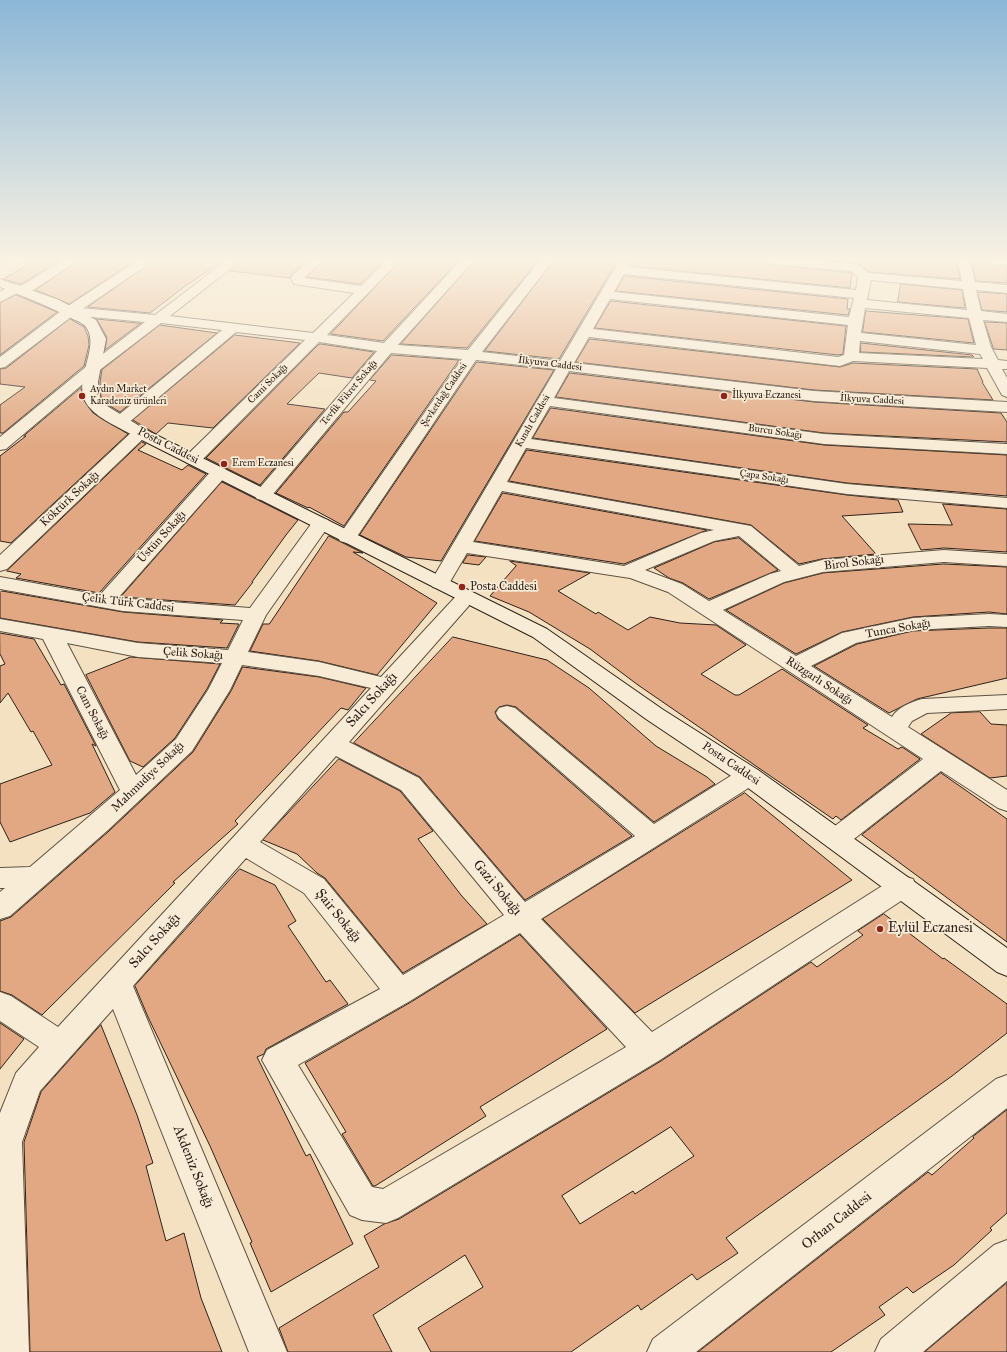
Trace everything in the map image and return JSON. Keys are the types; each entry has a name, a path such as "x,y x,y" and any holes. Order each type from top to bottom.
{"street":[{"path":"0,364 57,321"},
{"name":"Posta Caddesi","path":"88,321 91,323 99,339 92,369 91,390 96,405 140,433 540,633 654,714 749,776 902,886 1007,964"},
{"path":"0,445 92,369 155,321"},
{"name":"İlkyuva Caddesi","path":"175,321 315,337 387,348 472,355 814,396 1007,406"},
{"name":"Cami Sokağı","path":"193,459 331,321"},
{"name":"Tevfik Fikret Sokağı","path":"264,495 387,348 412,321"},
{"name":"Şevketdağ Caddesi","path":"347,537 472,355 499,321"},
{"name":"Kınalı Caddesi","path":"440,583 590,321"},
{"path":"847,321 855,322 851,357"},
{"path":"977,321 985,350 1007,392"},
{"path":"121,421 233,328"},
{"path":"584,332 840,362 851,357 1007,365"},
{"path":"854,336 1007,352"},
{"name":"Burcu Sokağı","path":"545,401 824,439 1007,449"},
{"name":"Köktürk Sokağı","path":"0,565 140,433"},
{"name":"Çapa Sokağı","path":"521,442 847,489 1007,502"},
{"name":"Üstün Sokağı","path":"104,602 219,473"},
{"path":"496,485 744,530 796,573"},
{"name":"Mahmudiye Sokağı","path":"0,908 99,824 184,745 219,690 256,615 321,524"},
{"path":"625,572 708,537 744,530"},
{"name":"Rüzgarlı Sokağı","path":"461,546 634,573 675,588 940,759 996,787 1007,802"},
{"name":"Birol Sokağı","path":"708,609 777,578 829,566 882,560 944,556 1007,560"},
{"name":"Çelik Türk Caddesi","path":"0,584 124,605 256,615"},
{"name":"Salcı Sokağı","path":"10,1352 6,1142 27,1083 466,597"},
{"name":"Tunca Sokağı","path":"795,665 849,638 914,624 988,620 1007,621"},
{"name":"Çelik Sokağı","path":"0,625 138,650 236,657 319,669 386,685"},
{"name":"Cam Sokağı","path":"51,634 133,792"},
{"path":"895,730 904,716 922,706 1007,702"},
{"path":"507,713 653,837"},
{"name":"Gazi Sokağı","path":"333,744 410,784 522,917 649,1050"},
{"path":"836,839 940,759"},
{"path":"749,776 653,837 400,992 278,1060 362,1203 386,1206 649,1050 902,886"},
{"name":"Şair Sokağı","path":"242,844 314,886 400,992"},
{"path":"0,878 36,877"},
{"name":"Akdeniz Sokağı","path":"117,983 268,1352"},
{"path":"0,1005 61,1045"},
{"name":"Orhan Caddesi","path":"666,1352 1007,1089"},
{"path":"894,1352 1007,1258"}],"building":[{"path":"0,321 45,321 0,355"},
{"path":"67,321 74,321 84,327 88,336 89,345 84,366 3,433 0,433 0,405 25,387 0,384 0,369 6,368"},
{"path":"98,321 141,323 105,350 107,338"},
{"path":"343,321 402,321 383,341 331,334"},
{"path":"421,321 489,321 467,348 401,344"},
{"path":"508,321 582,321 559,359 485,351"},
{"path":"599,321 800,321 846,326 843,354 838,355 595,328"},
{"path":"865,321 969,321 974,343 863,332"},
{"path":"985,322 1007,323 1007,350 994,349"},
{"path":"160,325 217,333 120,412 105,403 101,397 100,382 102,370"},
{"path":"235,335 300,343 213,428 168,423 156,434 133,420"},
{"path":"590,339 840,367 853,363 977,369 982,382 993,400 814,390 576,362"},
{"path":"861,343 972,355 974,357 861,352"},
{"path":"321,344 374,352 352,378 319,373 287,404 325,409 260,485 206,458 318,345"},
{"path":"392,355 459,360 344,526 309,507 308,508 276,493 344,412 348,412 376,381 370,380"},
{"path":"477,362 554,370 441,561 406,557 360,535"},
{"path":"570,373 814,402 1001,413 1007,422 1007,442 824,433 556,397"},
{"path":"81,388 83,399 93,413 128,434 11,543 0,541 0,456 26,436 24,436"},
{"path":"551,408 824,445 1007,455 1007,496 847,483 533,438"},
{"path":"142,442 146,444 138,450 182,470 188,465 206,474 99,593 16,578 21,574 7,571"},
{"path":"527,450 847,495 898,500 903,512 842,516 876,554 822,559 799,564 751,525 509,481"},
{"path":"222,482 298,520 235,605 121,597"},
{"path":"503,493 707,530 624,564 475,541"},
{"path":"943,504 1007,509 1007,552 944,548 921,550 908,524 952,525"},
{"path":"329,536 363,553 353,552 437,603 377,675 319,661 250,651 263,624 269,624"},
{"path":"739,538 778,570 709,599 683,583 669,578 654,568 714,542"},
{"path":"468,555 486,557 479,565 463,563"},
{"path":"510,561 590,573 558,591 596,614 598,612 628,630 650,617 680,623 716,625 746,645 701,674 735,695 739,695 782,669 868,725 863,728 898,749 902,747 920,759 841,820 836,816 833,819 638,685 590,649 529,612 490,596 516,566"},
{"path":"944,564 1007,567 1007,614 989,612 913,617 842,632 796,654 726,610 784,583 823,573"},
{"path":"2,591 123,612 223,620 220,623 239,624 227,648 138,642 0,618 0,593"},
{"path":"1007,628 1007,678 917,699 889,713 814,666 857,644 913,631"},
{"path":"0,633 34,639 61,685 64,684 96,746 92,744 115,792 90,813 10,842 0,822 0,784 52,765 33,731 31,732 8,693 0,703 0,666 5,664 0,654"},
{"path":"453,637 547,660 589,688 656,746 707,777 715,784 654,822 516,707 507,705 499,707 495,712 498,719 632,836 525,900 420,777 354,743"},
{"path":"131,657 220,664 207,689 175,738 143,767 130,761 86,675"},
{"path":"243,667 319,677 366,688 348,710 341,708 235,821 238,824 173,882 175,883 42,1015 12,995 0,991 0,921 11,917 109,831 193,752 231,691"},
{"path":"980,712 991,724 1007,725 1007,776 990,778 921,734 951,713"},
{"path":"339,759 400,791 433,831 418,839 461,895 487,924 403,973 325,878 317,873 297,854 263,840"},
{"path":"941,773 1007,819 1007,942 862,835"},
{"path":"745,793 852,880 635,1013 543,919"},
{"path":"240,869 275,885 296,921 288,926 326,982 330,980 348,1004 266,1049 264,1054 257,1057 306,1156 310,1154 353,1244 271,1292 250,1243 252,1242 210,1146 148,1017 135,986"},
{"path":"884,914 943,959 944,958 1007,1004 1007,1033 952,1076 726,1238 738,1253 697,1280 692,1274 641,1310 638,1305 571,1352 431,1352 418,1328 483,1287 465,1255 373,1315 392,1352 288,1352 279,1328 379,1267 364,1236 384,1224 399,1219 661,1061 811,962 817,967 863,935 858,931","holes":["671,1127 694,1156 635,1194 633,1191 580,1224 562,1196"]},
{"path":"520,935 607,1029 480,1107 486,1116 373,1186 342,1134 346,1132 305,1063 411,1002"},
{"path":"0,1023 24,1039 0,1069"},
{"path":"101,1025 137,1115 153,1163 146,1166 166,1241 184,1233 201,1298 222,1352 30,1352 24,1142 41,1092"},
{"path":"1007,1110 1007,1213 990,1228 992,1230 954,1265 913,1293 907,1287 879,1307 885,1315 831,1352 698,1352 928,1172 932,1175 974,1138 973,1137"},
{"path":"1007,1283 1007,1352 925,1352"}],"place":[{"name":"Aydın Market Karadeniz ürünleri","path":"82,396"},
{"name":"İlkyuva Eczanesi","path":"724,396"},
{"name":"Erem Eczanesi","path":"224,464"},
{"name":"Posta Caddesi","path":"462,587"},
{"name":"Eylül Eczanesi","path":"880,929"}]}
